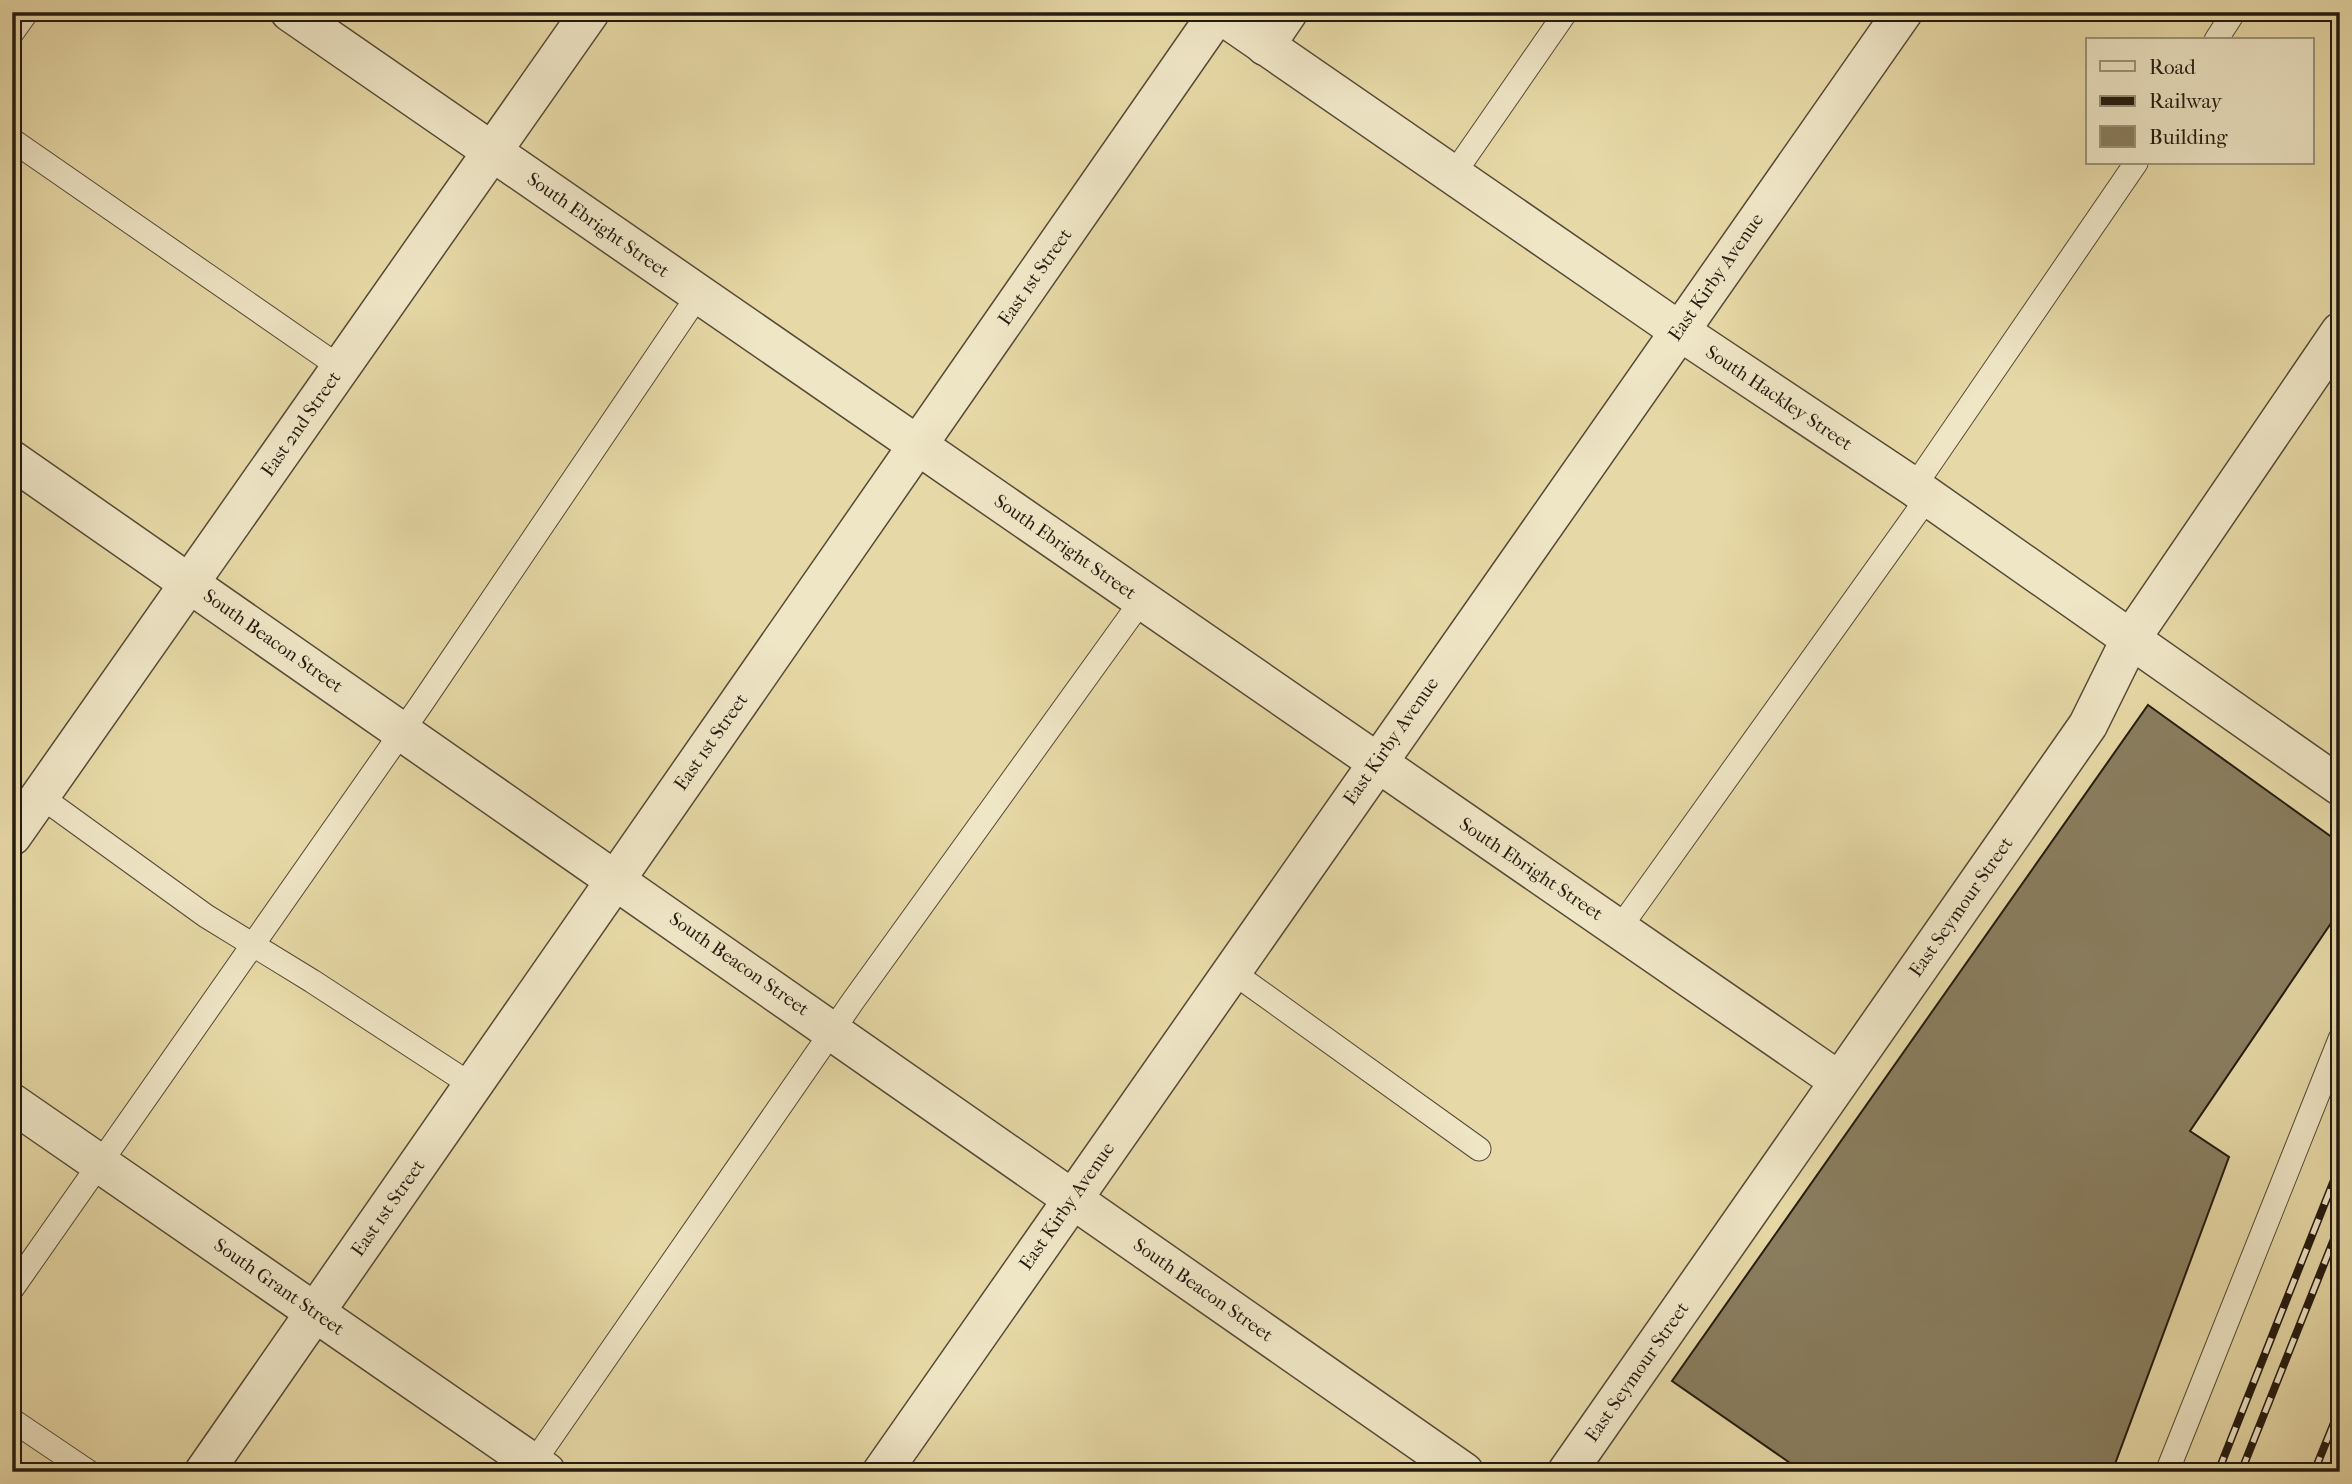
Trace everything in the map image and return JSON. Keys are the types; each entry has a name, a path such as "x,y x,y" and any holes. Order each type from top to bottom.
{"street":[{"name":"South Ebright Street","path":"290,12 1839,1082"},
{"name":"East 2nd Street","path":"12,836 590,12"},
{"path":"1265,46 1288,12"},
{"name":"East Kirby Avenue","path":"882,1472 1678,330 1903,12"},
{"name":"South Hackley Street","path":"1218,13 1678,330 1921,492 2340,786"},
{"name":"East 1st Street","path":"204,1472 1218,13"},
{"name":"East Seymour Street","path":"1567,1472 2088,725 2130,640 2340,332"},
{"name":"South Beacon Street","path":"12,460 617,878 1464,1472"},
{"name":"South Grant Street","path":"12,1102 536,1469"}],"lane":[{"path":"12,33 27,12"},
{"path":"1453,175 1566,12"},
{"path":"2217,38 2234,12"},
{"path":"12,140 341,368"},
{"path":"1619,929 1921,492 2135,164"},
{"path":"12,1289 403,730 699,295"},
{"path":"536,1469 833,1030 1142,600"},
{"path":"40,796 206,916 253,943 473,1086"},
{"path":"1231,971 1479,1149"},
{"path":"2167,1472 2340,1040"},
{"path":"12,1420 89,1472"}],"building":[{"path":"2148,705 2340,843 2340,910 2190,1131 2229,1157 2112,1472 1803,1472 1672,1381"}],"railway":[{"path":"2218,1472 2340,1165"},
{"path":"2241,1472 2340,1224"},
{"path":"2314,1472 2340,1408"}]}
